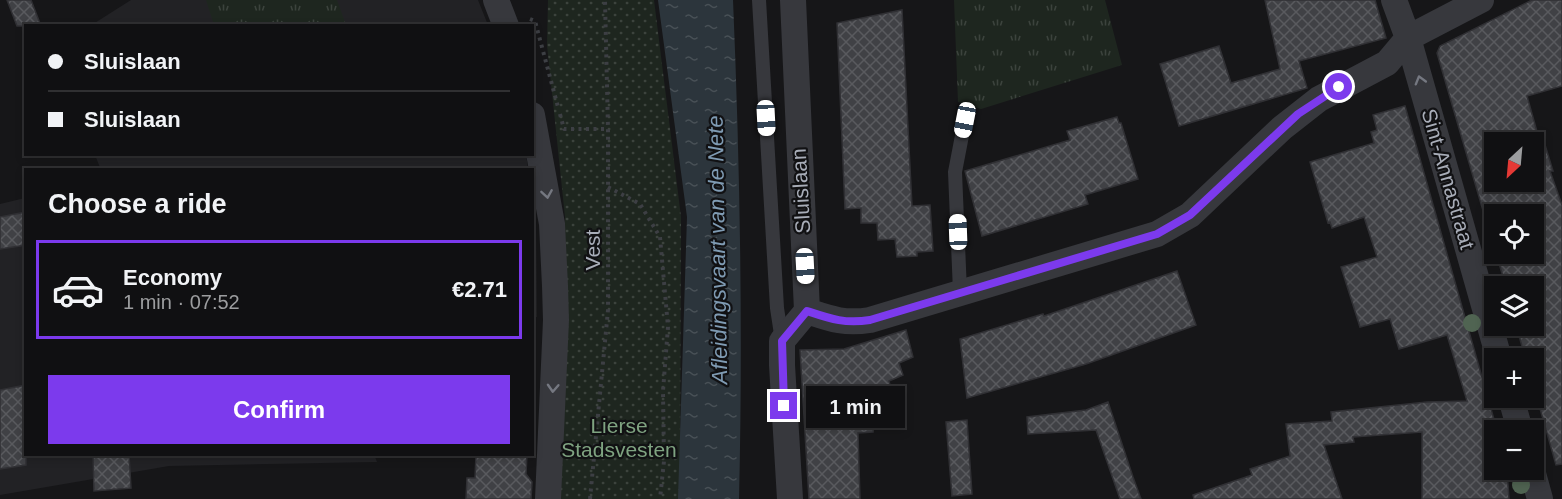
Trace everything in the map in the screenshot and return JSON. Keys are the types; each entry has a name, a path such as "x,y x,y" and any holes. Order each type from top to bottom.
{"street":[{"name":"Sluislaan","path":"793,0 807,311"},
{"name":"Sint-Annastraat","path":"1394,0 1408,38 1496,348"},
{"path":"790,499 782,341 807,311 837,321 870,320 1147,237 1177,224 1200,206 1298,114 1339,87 1387,63 1408,38 1481,0"},
{"path":"534,126 552,224 555,297 548,499"},
{"path":"1535,480 1540,499"}],"lane":[{"path":"759,0 777,308 782,341"},
{"path":"960,292 955,172 965,120"}],"path":[{"name":"Vest","path":"590,499 608,310 605,0"},
{"path":"501,12 516,11 535,21 564,129 608,129"},
{"path":"608,188 640,204 660,237 668,327 663,391 664,461 660,499"}],"shaded area":[{"path":"131,0 478,0 488,24 93,24"},
{"path":"95,156 526,156 528,168 100,168"},
{"path":"24,198 24,456 375,456 377,462 169,466 0,495 0,204"},
{"path":"534,205 536,222 537,317 534,317"}],"green space":[{"path":"206,0 337,0 346,24 214,24"},
{"name":"Lierse Stadsvesten","path":"548,0 654,0 681,217 680,499 556,499 565,217 547,45"},
{"path":"954,0 1105,0 1122,65 981,109 958,102"}],"water":[{"name":"Afleidingsvaart van de Nete","path":"658,0 733,0 740,250 739,499 678,499 687,217"}],"building":[{"path":"7,0 31,0 40,24 17,26"},
{"path":"1265,0 1375,0 1386,38 1299,61 1307,88 1179,126 1160,64 1219,46 1231,83 1280,69"},
{"path":"1532,0 1562,0 1562,86 1527,96 1537,132 1484,132 1484,192 1544,192 1545,145 1553,171 1550,171 1562,205 1562,464 1556,465 1540,408 1544,408 1544,348 1523,348 1519,336 1544,336 1544,276 1503,276 1499,264 1544,264 1544,204 1484,204 1484,214 1437,53 1440,46"},
{"path":"902,10 912,206 930,205 933,251 917,252 917,256 897,257 895,239 878,240 877,223 861,223 861,208 845,209 837,23"},
{"path":"1405,106 1484,384 1484,408 1491,408 1494,420 1484,420 1484,480 1508,480 1509,499 1422,499 1422,432 1353,437 1354,442 1324,445 1342,499 1194,499 1193,495 1252,475 1250,469 1290,456 1286,424 1332,421 1331,412 1427,402 1467,401 1447,335 1399,349 1390,319 1360,327 1341,267 1377,257 1364,217 1332,228 1330,222 1328,223 1310,162 1374,143 1371,132 1377,130 1373,115"},
{"path":"1117,117 1121,123 1138,179 1085,195 1088,204 982,236 965,171 1070,140 1067,131"},
{"path":"24,212 24,245 0,249 0,217"},
{"path":"1177,271 1196,325 1086,364 967,398 960,339 1043,314 1044,316"},
{"path":"906,330 913,357 899,363 903,375 889,381 890,385 872,387 877,392 873,432 858,433 860,499 809,499 800,350 844,349"},
{"path":"24,385 26,465 0,469 0,390"},
{"path":"1108,402 1141,499 1120,499 1096,430 1028,434 1027,417 1086,410"},
{"path":"967,420 972,494 952,496 946,422"},
{"path":"93,456 129,456 131,488 94,491"},
{"path":"476,456 527,456 526,474 532,482 531,499 466,499 467,478 475,478"}],"route":[{"path":"784,406 782,341 807,311 837,321 870,320 1157,234 1190,215 1298,114 1339,87"}]}
